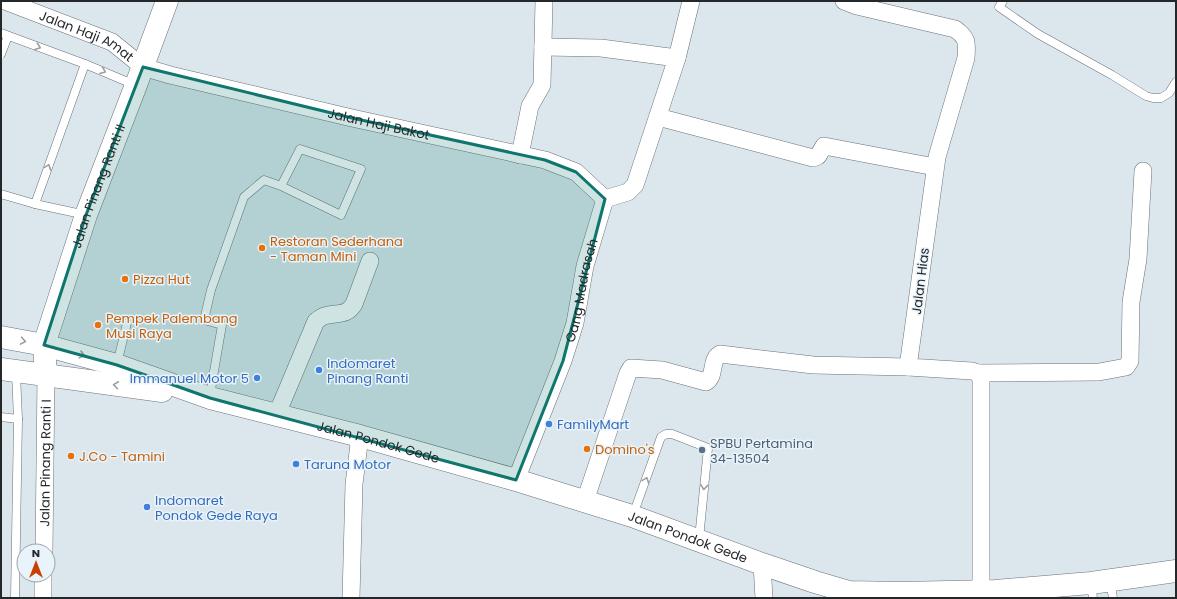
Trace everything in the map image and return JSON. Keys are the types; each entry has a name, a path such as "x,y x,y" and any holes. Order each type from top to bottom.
{"main road":[{"name":"Jalan Pinang Ranti II","path":"46,375 44,345 86,215 140,76 167,1"},
{"name":"Jalan Pondok Gede","path":"1,337 44,345 117,365 210,398"},
{"name":"Jalan Pondok Gede","path":"8,370 210,398 277,414 360,436 586,501 632,516 762,564 849,592 990,594 1102,590 1176,571"}],"street":[{"name":"Jalan Haji Amat","path":"5,1 112,42 140,76"},
{"path":"520,154 530,106 542,85 544,1"},
{"path":"604,199 628,192 635,185 677,58 691,1"},
{"name":"Jalan Hias","path":"844,1 857,6 955,29 963,34 967,43 966,58 935,167 908,367"},
{"path":"543,47 602,48 677,58"},
{"name":"Jalan Haji Bakot","path":"140,76 170,75 337,115 545,160 576,172 604,199"},
{"path":"658,117 813,158 818,156 824,146 935,167"},
{"path":"586,501 628,372 631,368 662,370 706,382 709,380 716,358 720,354 813,365 908,367 972,371 978,373 1099,372 1126,367 1130,361 1131,302 1138,259 1143,171"},
{"name":"Gang Madrasah","path":"516,480 563,361 575,323 586,266 604,199"},
{"path":"277,414 316,322 324,316 340,314 351,310 370,261"},
{"path":"978,373 981,379 990,594"},
{"name":"Jalan Pinang Ranti I","path":"44,543 46,375"},
{"path":"351,598 354,484 360,436"},
{"path":"762,564 764,598"},
{"path":"43,598 44,583"}],"lane":[{"path":"1003,1 998,7 1038,34 1112,75 1146,96 1161,98 1169,93 1176,82"},
{"path":"1,54 4,34 85,64 140,76"},
{"path":"35,204 85,64"},
{"path":"210,398 212,377 222,325 204,320 211,290 244,197 264,180 281,186 341,215 360,169 300,149 281,186"},
{"path":"1,194 35,204 86,215"},
{"path":"117,365 128,323"},
{"path":"8,370 18,419 15,598"},
{"path":"1,417 18,419"},
{"path":"632,516 661,437 666,434 672,434 708,448 699,542"}],"highlighted area":[{"path":"143,67 352,118 545,160 576,172 605,199 563,361 516,480 210,398 117,365 44,345 86,215"}],"place":[{"name":"Restoran Sederhana - Taman Mini","path":"262,248"},
{"name":"Pizza Hut","path":"125,279"},
{"name":"Pempek Palembang Musi Raya","path":"98,325"},
{"name":"Indomaret Pinang Ranti","path":"319,370"},
{"name":"Immanuel Motor 5","path":"257,378"},
{"name":"FamilyMart","path":"549,424"},
{"name":"Domino's","path":"587,449"},
{"name":"SPBU Pertamina 34-13504","path":"702,450"},
{"name":"J.Co - Tamini","path":"71,456"},
{"name":"Taruna Motor","path":"296,464"},
{"name":"Indomaret Pondok Gede Raya","path":"147,507"}]}
